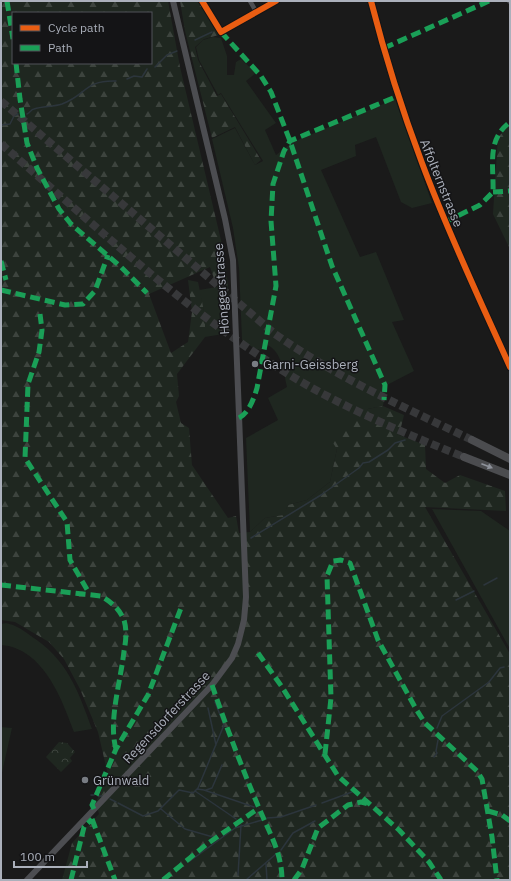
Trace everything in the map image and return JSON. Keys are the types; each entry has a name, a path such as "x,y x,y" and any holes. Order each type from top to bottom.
{"highway":[{"path":"472,440 510,458"},
{"path":"464,458 510,475"}],"main road":[{"name":"Hönggerstrasse","path":"173,1 233,260 244,534"},
{"name":"Affolternstrasse","path":"371,1 398,96 422,164 445,222 510,367"},
{"name":"Regensdorferstrasse","path":"27,880 198,701 232,658 238,644 244,620 246,597 244,534"}],"street":[{"path":"202,1 221,32 276,1"},
{"path":"250,1 257,13"}],"green space":[{"path":"1,1 168,1 180,67 224,253 228,285 217,287 210,267 149,294 171,353 188,342 192,312 188,280 198,282 205,316 205,337 177,374 179,396 176,402 181,423 189,428 192,465 228,518 236,516 239,533 250,532 265,518 283,515 288,505 307,500 330,482 337,449 331,440 342,422 368,409 383,406 404,415 399,435 425,445 426,469 445,483 460,475 505,491 506,511 425,507 510,654 510,880 62,880 72,843 99,814 96,802 108,775 98,732 80,689 64,659 49,642 15,622 1,620"},
{"path":"180,1 199,1 219,35 204,39 195,47 198,60 217,96 221,94 261,160 255,165 235,127 212,138 185,31"},
{"path":"213,37 221,38 227,56 227,75 234,75 236,62 241,59 256,73 246,81 276,123 265,130 276,155 293,142 395,99 432,203 412,208 401,202 376,137 355,145 356,156 321,170 360,257 376,252 404,320 392,322 414,371 387,385 383,406 368,409 337,449 330,482 307,500 288,505 284,515 265,518 250,532 246,438 278,420 268,398 287,387 282,363 276,352 267,345 261,350 255,349 242,340 239,268 233,228 212,139 235,128 255,165 263,161 221,93 218,95 199,60 196,47 203,40"},
{"path":"510,125 510,249 493,214 498,137"},
{"path":"228,285 230,333 205,337 205,316 199,290"},
{"path":"432,509 481,511 510,531 510,649"},
{"path":"6,623 25,632 54,655 70,676 82,701 92,729 74,732 57,691 49,677 39,665 28,655 16,648 1,645 1,624"},
{"path":"1,727 12,728 1,777"},
{"path":"59,742 67,743 75,752 70,758 72,761 61,772 46,757"}],"waterway":[{"path":"195,40 212,32"},
{"path":"155,67 167,55 177,51"},
{"path":"127,79 134,76 142,77 147,69"},
{"path":"27,114 33,109 62,104 91,85 106,81 116,81"},
{"path":"1,125 10,124 14,116 18,114"},
{"path":"251,538 321,495 359,468 363,463 369,462 388,450 395,443 405,440"},
{"path":"484,585 497,578"},
{"path":"456,600 474,591"},
{"path":"437,728 442,716 489,682 500,668 504,667"},
{"path":"118,803 143,816 158,811 179,790 193,793 198,788 224,725 215,702"},
{"path":"208,708 216,745"},
{"path":"434,757 437,753 438,740"},
{"path":"206,790 212,788 222,765"},
{"path":"197,789 254,807"},
{"path":"195,791 236,819"},
{"path":"322,803 352,792"},
{"path":"110,799 116,802"},
{"path":"267,818 281,817 316,805"},
{"path":"161,809 185,829 213,837"},
{"path":"190,861 235,828 262,820"},
{"path":"281,850 293,833 315,821"},
{"path":"238,875 241,825"},
{"path":"246,880 276,854"},
{"path":"266,864 267,880"}],"tunnel":[{"path":"1,101 275,334 298,350 346,378 472,440"},
{"path":"1,144 131,258 233,338 292,376 340,403 464,457"}],"marked path":[{"path":"7,1 12,33"},
{"path":"384,48 489,1"},
{"path":"221,32 261,76 271,92 290,141 332,266 385,385 384,400"},
{"path":"16,64 27,143 37,168 59,209 71,224 121,267 147,293"},
{"path":"239,418 246,413 253,401 257,388 276,286 271,221 273,184 284,151 290,141 398,96"},
{"path":"445,222 480,205 493,192 492,163 494,145 502,129 510,122"},
{"path":"493,192 510,191"},
{"path":"1,290 65,305 83,304 95,291 108,255"},
{"path":"1,261 6,280"},
{"path":"40,314 42,330 39,352 28,384 25,458 67,522 70,560 89,593"},
{"path":"325,754 331,698 327,576 333,561 341,560 350,563 378,640 425,723 477,771 482,779 492,837 497,880"},
{"path":"1,585 101,596 120,612 124,620 126,636 114,713 113,726 116,749"},
{"path":"94,809 92,805 116,749 148,695 181,608"},
{"path":"258,653 282,687 338,776 399,830 429,862 441,880"},
{"path":"212,685 240,762 274,843 280,861 282,880"},
{"path":"294,880 302,869 318,828 348,805 361,802 368,804"},
{"path":"163,880 207,844 259,808"},
{"path":"488,811 502,815 510,821"},
{"path":"92,819 115,880"},
{"path":"71,880 84,827 92,819"}],"cycle path":[{"path":"202,1 221,32 276,1"},
{"path":"371,1 394,83 422,163 453,241 510,367"}],"place":[{"name":"Garni-Geissberg","path":"255,364"},
{"name":"Grünwald","path":"85,780"}]}
